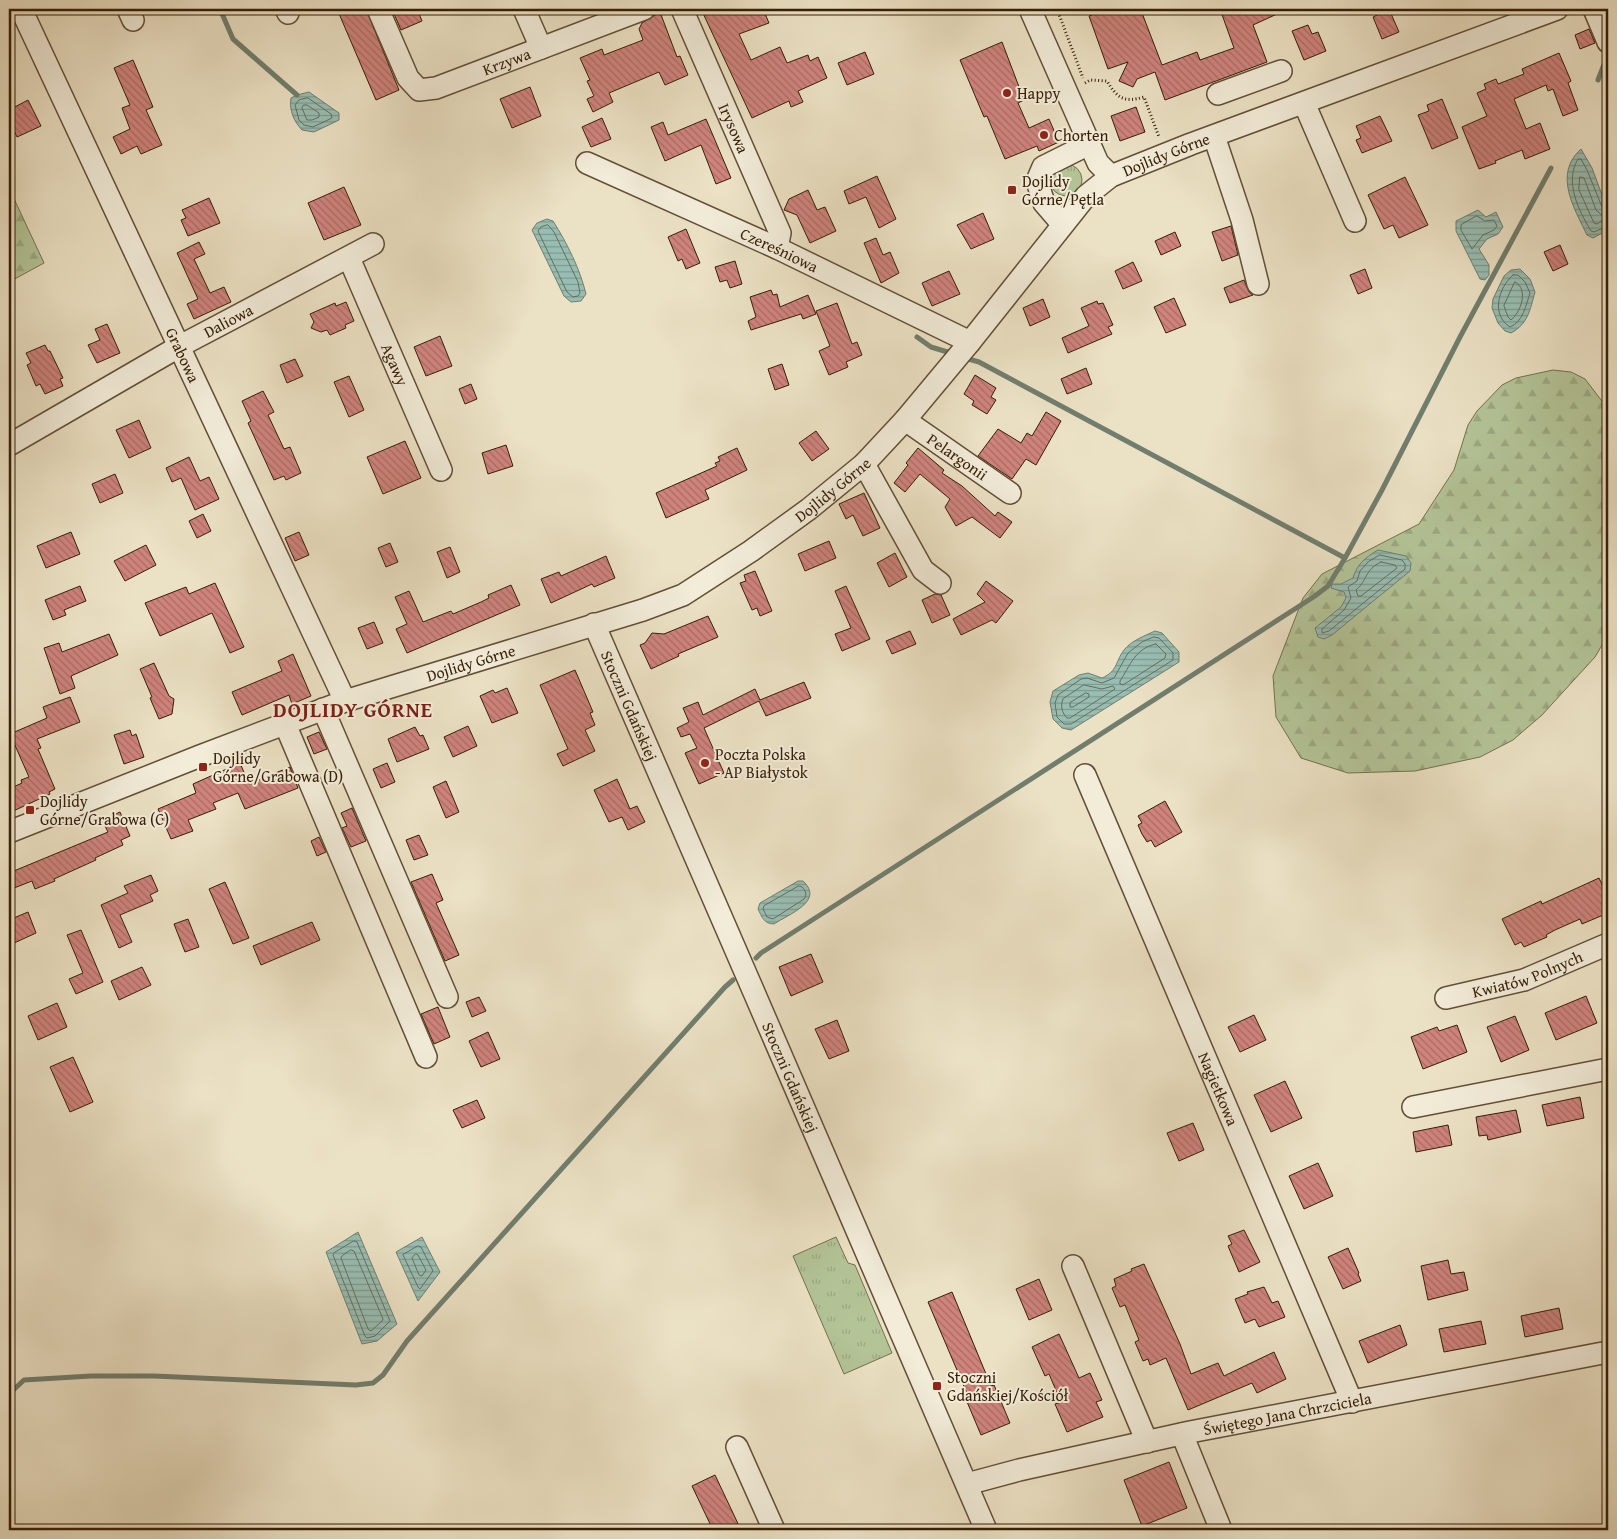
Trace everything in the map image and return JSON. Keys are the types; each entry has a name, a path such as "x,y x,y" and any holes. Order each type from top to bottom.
{"street":[{"name":"Grabowa","path":"21,9 345,701"},
{"name":"Krzywa","path":"378,9 408,78 419,90 436,88 644,9"},
{"path":"524,9 541,48"},
{"name":"Irysowa","path":"682,9 780,233 777,248"},
{"path":"1030,9 1098,163 1111,176"},
{"name":"Dojlidy Górne","path":"9,832 345,701 643,610 683,595 758,546 809,509 864,464 905,420 970,342 1086,196 1111,176 1557,9"},
{"path":"1594,9 1608,42"},
{"path":"1218,94 1281,71"},
{"path":"1304,103 1355,221"},
{"path":"1062,224 1044,203 1037,181 1042,167 1086,136"},
{"path":"1214,136 1242,220 1258,284"},
{"name":"Czereśniowa","path":"587,163 777,248 970,342"},
{"name":"Daliowa","path":"9,445 180,346 373,244"},
{"name":"Agawy","path":"348,258 441,470"},
{"name":"Pelargonii","path":"905,420 1010,493"},
{"path":"864,464 923,570 940,583"},
{"name":"Stoczni Gdańskiej","path":"594,624 986,1530"},
{"path":"323,709 447,998"},
{"path":"285,724 426,1057"},
{"name":"Nagietkowa","path":"1085,775 1352,1402"},
{"name":"Kwiatów Polnych","path":"1446,998 1524,980 1608,944"},
{"path":"1413,1107 1608,1070"},
{"path":"1073,1266 1147,1442"},
{"name":"Świętego Jana Chrzciciela","path":"966,1484 1019,1470 1182,1434 1608,1352"},
{"path":"1182,1434 1222,1530"},
{"path":"737,1447 774,1530"}],"path":[{"path":"1085,83 1090,80 1107,81 1115,94 1123,99 1135,100 1144,97 1160,138"}],"green space":[{"path":"1066,164 1072,165 1077,169 1081,174 1081,186 1077,191 1072,195 1066,196 1060,195 1055,191 1051,186 1050,180 1051,174 1055,169 1060,165"},
{"path":"9,188 44,263 9,282"},
{"path":"1553,370 1571,372 1585,379 1608,409 1608,635 1595,657 1542,715 1513,740 1480,757 1415,771 1348,773 1301,758 1276,717 1273,676 1303,598 1322,574 1419,524 1454,470 1468,425 1477,411 1502,385 1516,378"},
{"path":"836,1237 848,1263 855,1265 892,1353 844,1374 793,1256"}],"water":[{"path":"309,92 339,113 339,120 314,132 302,130 293,115 291,98"},
{"path":"1581,149 1592,168 1608,211 1608,230 1593,238 1587,235 1572,203 1567,180 1568,169"},
{"path":"1478,210 1486,217 1496,212 1503,227 1498,234 1487,239 1479,249 1489,265 1489,275 1485,280 1480,279 1456,231 1456,221"},
{"path":"547,219 553,221 577,266 586,294 581,301 571,302 564,296 532,230 537,223"},
{"path":"1520,269 1530,279 1535,292 1525,321 1511,333 1505,331 1498,323 1492,308 1493,299 1504,276 1511,270"},
{"path":"1378,550 1406,556 1411,563 1410,571 1332,635 1324,639 1318,637 1315,628 1341,607 1346,598 1344,592 1331,588 1332,584 1341,584 1353,578 1362,561"},
{"path":"1155,631 1162,633 1179,652 1179,662 1071,730 1062,728 1053,719 1050,702 1053,691 1079,675 1088,673 1102,678 1114,669 1121,654 1130,644"},
{"path":"798,881 803,881 809,888 810,895 807,901 796,911 774,924 766,921 758,909 760,903"},
{"path":"358,1232 397,1324 377,1341 362,1344 326,1252"},
{"path":"422,1237 440,1272 418,1301 396,1252"}],"building":[{"path":"337,9 366,9 399,90 376,100"},
{"path":"392,9 417,9 422,21 401,30"},
{"path":"701,9 763,9 769,23 739,34 751,60 780,47 787,63 808,55 810,61 818,57 827,78 798,91 803,102 791,107 789,101 752,118"},
{"path":"1089,9 1137,9 1139,14 1142,13 1162,65 1197,52 1200,60 1234,48 1220,9 1288,9 1253,25 1267,62 1165,100 1155,72 1137,79 1133,87 1119,81 1128,62 1108,69 1089,16 1092,15"},
{"path":"1389,9 1399,32 1382,39 1373,17"},
{"path":"660,12 677,57 680,56 688,75 665,85 659,72 609,93 613,102 593,112 587,99 594,96 587,81 590,80 580,58 602,49 604,55 643,40 639,29 642,23"},
{"path":"1308,25 1312,34 1318,32 1326,51 1304,60 1292,31"},
{"path":"1589,29 1595,43 1580,49 1575,35"},
{"path":"1002,42 1024,100 1018,103 1029,128 1049,119 1059,142 1039,151 1037,146 1005,159 987,116 984,117 960,60"},
{"path":"865,52 874,74 847,85 838,63"},
{"path":"1559,53 1571,81 1568,83 1578,110 1563,116 1553,89 1548,91 1546,85 1514,99 1526,129 1540,123 1550,149 1525,159 1522,150 1479,169 1462,127 1487,116 1477,93 1486,89 1484,84 1496,79 1498,84 1524,74 1522,69"},
{"path":"133,60 153,107 146,110 162,145 141,154 137,146 121,154 113,137 130,129 122,108 130,105 114,68"},
{"path":"530,87 541,116 512,128 500,99"},
{"path":"1442,99 1458,138 1432,149 1418,115 1429,111 1427,105"},
{"path":"28,100 41,126 17,137 9,120 9,110"},
{"path":"1136,107 1145,132 1120,141 1111,116"},
{"path":"1380,116 1392,141 1362,153 1356,140 1361,138 1356,126"},
{"path":"602,118 611,139 591,147 582,127"},
{"path":"706,119 731,178 716,184 701,145 665,161 651,127 663,122 668,135"},
{"path":"877,176 896,219 879,228 866,197 849,204 844,191"},
{"path":"1405,177 1428,225 1399,238 1393,225 1384,229 1368,195"},
{"path":"344,187 361,225 324,240 308,203"},
{"path":"808,190 817,210 825,207 836,231 810,243 797,215 784,210 789,199"},
{"path":"209,198 220,223 188,236 181,220 186,218 182,210"},
{"path":"983,213 994,239 971,249 957,225"},
{"path":"1231,226 1238,255 1222,261 1212,232"},
{"path":"686,229 700,263 686,269 682,259 678,261 668,237"},
{"path":"1175,232 1181,246 1161,255 1155,241"},
{"path":"876,238 883,255 890,252 899,273 881,283 864,243"},
{"path":"199,242 205,254 194,259 210,293 224,287 231,302 194,319 187,304 198,299 177,253"},
{"path":"1560,245 1568,264 1553,271 1544,252"},
{"path":"735,261 742,284 730,288 727,280 720,282 715,267"},
{"path":"1133,262 1142,281 1123,289 1115,271"},
{"path":"1365,269 1372,288 1358,294 1350,275"},
{"path":"949,271 960,294 932,306 922,283"},
{"path":"1244,280 1249,292 1253,295 1230,303 1224,288"},
{"path":"771,290 773,295 777,294 780,307 808,295 816,314 803,319 801,314 751,330 748,321 756,317 750,297"},
{"path":"1174,298 1186,325 1166,333 1154,307"},
{"path":"1043,299 1050,317 1030,326 1023,308"},
{"path":"1097,301 1098,304 1103,303 1113,325 1108,327 1112,334 1068,353 1062,338 1089,326 1081,308"},
{"path":"346,302 354,321 345,325 346,328 330,335 327,330 321,332 311,328 314,322 310,314 335,303 336,306"},
{"path":"837,303 852,344 857,342 862,355 846,362 848,367 829,375 819,351 830,346 816,311"},
{"path":"107,324 120,353 97,363 88,345 100,340 95,329"},
{"path":"440,336 452,366 426,376 414,347"},
{"path":"45,345 48,351 50,351 63,378 60,379 63,386 45,394 40,384 36,386 27,365 31,363 26,353"},
{"path":"295,359 303,376 287,383 280,365"},
{"path":"782,364 789,385 775,390 768,369"},
{"path":"1086,368 1092,384 1067,394 1061,379"},
{"path":"975,375 996,388 991,397 996,400 987,414 972,405 974,401 964,394"},
{"path":"349,376 364,410 349,417 334,382"},
{"path":"471,384 477,399 465,404 459,389"},
{"path":"263,391 274,412 268,415 284,449 290,447 301,473 286,480 284,476 274,480 248,423 251,421 242,401"},
{"path":"1046,412 1061,421 1036,465 1026,459 1012,479 978,456 998,429 1021,443 1027,433 1032,436"},
{"path":"139,420 151,448 129,458 116,430"},
{"path":"816,431 829,449 812,461 799,443"},
{"path":"405,441 421,478 383,494 367,457"},
{"path":"506,445 513,466 488,474 482,453"},
{"path":"737,448 747,470 705,490 709,499 666,518 656,493 717,466 715,463 720,461 718,457"},
{"path":"918,448 944,470 942,473 962,486 995,516 998,512 1012,522 1000,538 972,517 956,526 945,507 950,499 920,474 905,492 894,483"},
{"path":"189,457 200,481 209,477 219,499 195,510 181,478 172,482 166,468"},
{"path":"115,474 123,493 100,503 92,484"},
{"path":"864,493 880,528 863,536 853,515 846,519 839,504"},
{"path":"203,514 211,531 197,538 189,521"},
{"path":"71,532 80,554 46,568 37,546"},
{"path":"299,532 309,555 295,561 285,538"},
{"path":"829,541 836,558 805,571 798,554"},
{"path":"390,543 398,562 386,567 378,548"},
{"path":"146,545 156,565 125,581 114,561"},
{"path":"450,547 460,572 447,578 437,552"},
{"path":"895,553 907,577 889,587 877,563"},
{"path":"606,556 615,578 594,587 592,584 551,603 541,579 559,572 561,576"},
{"path":"755,571 772,611 760,616 757,608 752,610 740,583 746,581 744,575"},
{"path":"986,581 1013,601 996,623 992,620 961,635 953,619 985,602 977,594"},
{"path":"215,583 244,647 230,653 212,613 160,636 145,603 186,587 189,594"},
{"path":"511,585 520,605 407,653 396,629 407,624 395,597 409,591 423,622 451,611 453,614 489,598 488,595"},
{"path":"80,586 86,601 64,610 66,615 53,620 45,600"},
{"path":"846,586 870,639 842,651 835,634 851,628 835,591"},
{"path":"935,594 941,595 950,615 932,623 922,600"},
{"path":"708,616 718,637 678,654 679,656 651,669 640,645 645,643 652,633 664,634"},
{"path":"374,622 383,643 367,649 358,628"},
{"path":"910,631 916,644 892,654 886,641"},
{"path":"109,634 118,655 71,676 75,688 60,694 44,648 59,643 62,652"},
{"path":"293,654 311,696 292,704 289,695 242,715 232,692 282,671 278,661"},
{"path":"154,663 169,696 174,699 172,714 159,719 140,669"},
{"path":"575,670 593,712 590,713 595,725 585,730 595,751 563,766 557,754 568,749 540,685"},
{"path":"804,682 811,698 766,716 759,701 704,728 724,773 699,784 685,753 697,748 690,734 681,737 677,728 689,722 683,708 698,702 703,715 755,689 760,700"},
{"path":"507,688 518,713 492,723 480,696 493,690 495,693"},
{"path":"70,697 80,722 37,739 41,748 38,749 55,789 49,792 50,794 9,813 9,789 22,783 21,780 29,777 10,734 47,718 43,707"},
{"path":"468,726 477,746 453,757 444,737"},
{"path":"415,727 420,736 423,735 429,749 397,762 388,739"},
{"path":"130,730 132,736 136,734 144,757 124,764 114,735"},
{"path":"319,732 327,749 314,754 307,737"},
{"path":"240,763 249,784 290,767 298,788 245,809 238,793 213,803 216,809 188,820 193,831 171,839 158,809 196,793 193,784"},
{"path":"387,763 395,782 381,788 373,769"},
{"path":"617,779 630,809 637,806 645,822 628,830 622,817 609,822 594,790"},
{"path":"446,781 459,812 446,818 433,787"},
{"path":"1165,801 1182,832 1155,847 1151,840 1147,842 1142,834 1138,825 1142,823 1138,816"},
{"path":"352,808 366,841 351,847 342,828 347,826 341,813"},
{"path":"120,812 130,836 121,840 123,845 95,858 96,860 54,879 55,881 35,889 32,881 9,890 9,873 108,832 102,820"},
{"path":"419,835 428,855 414,860 406,840"},
{"path":"319,837 326,852 317,856 311,841"},
{"path":"432,874 443,900 436,903 459,955 445,961 411,882"},
{"path":"151,875 158,891 150,895 153,901 120,915 132,942 119,948 101,905 128,893 124,886"},
{"path":"1599,878 1608,897 1608,913 1582,924 1580,919 1524,947 1521,942 1515,945 1502,919 1541,901 1542,904"},
{"path":"225,882 249,938 233,944 209,889"},
{"path":"28,912 36,933 12,944 9,936 9,920"},
{"path":"188,919 199,947 185,952 174,924"},
{"path":"312,922 320,940 261,965 253,946"},
{"path":"81,930 103,982 76,994 69,979 83,973 67,935"},
{"path":"811,954 823,982 791,996 779,967"},
{"path":"142,967 151,985 119,1000 111,981"},
{"path":"1586,996 1597,1023 1556,1040 1545,1013"},
{"path":"479,997 486,1011 472,1017 466,1002"},
{"path":"57,1003 67,1027 38,1040 28,1016"},
{"path":"438,1007 450,1037 434,1044 421,1014"},
{"path":"1254,1015 1266,1040 1240,1052 1228,1027"},
{"path":"1515,1016 1529,1050 1501,1062 1487,1027"},
{"path":"837,1020 849,1051 829,1059 815,1029"},
{"path":"1457,1025 1467,1052 1423,1069 1411,1037 1437,1027 1439,1031"},
{"path":"488,1032 500,1059 481,1067 469,1041"},
{"path":"73,1057 93,1102 70,1112 50,1067"},
{"path":"1285,1081 1302,1118 1271,1132 1254,1095"},
{"path":"1580,1097 1584,1118 1547,1126 1542,1105"},
{"path":"477,1100 485,1118 462,1128 453,1110"},
{"path":"1516,1110 1521,1132 1488,1140 1487,1135 1479,1136 1476,1117"},
{"path":"1193,1123 1204,1150 1179,1161 1167,1133"},
{"path":"1448,1125 1452,1145 1416,1152 1413,1132"},
{"path":"1318,1163 1333,1196 1304,1209 1289,1176"},
{"path":"1244,1230 1260,1262 1239,1272 1228,1246 1232,1244 1228,1236"},
{"path":"1348,1248 1361,1281 1343,1289 1328,1257"},
{"path":"1448,1260 1451,1274 1464,1272 1468,1290 1428,1300 1421,1266"},
{"path":"1144,1264 1180,1344 1191,1374 1218,1363 1224,1376 1274,1352 1286,1379 1257,1393 1252,1383 1188,1410 1166,1358 1150,1365 1148,1359 1143,1361 1135,1342 1139,1340 1125,1305 1120,1307 1112,1288 1116,1286 1114,1279"},
{"path":"1039,1279 1052,1310 1029,1320 1016,1289"},
{"path":"1264,1287 1272,1303 1278,1301 1285,1317 1259,1327 1255,1319 1245,1323 1235,1299 1248,1294 1247,1292"},
{"path":"952,1292 991,1386 994,1385 1010,1423 981,1435 965,1397 968,1396 928,1302"},
{"path":"1559,1308 1563,1329 1525,1337 1521,1316"},
{"path":"1481,1321 1486,1344 1444,1352 1439,1329"},
{"path":"1400,1325 1407,1345 1368,1363 1359,1341"},
{"path":"1059,1334 1079,1378 1090,1373 1102,1400 1096,1402 1103,1417 1067,1432 1055,1404 1061,1402 1049,1374 1045,1376 1032,1347"},
{"path":"1169,1462 1187,1508 1142,1526 1124,1480"},
{"path":"715,1475 741,1530 713,1530 692,1486"}],"waterway":[{"path":"220,9 233,39 297,95"},
{"path":"1598,80 1605,62"},
{"path":"756,958 1328,586 1382,490 1460,337 1551,168"},
{"path":"917,337 931,347 954,354"},
{"path":"965,358 979,362 1345,558"},
{"path":"9,1394 24,1380 91,1376 154,1376 356,1385 373,1383 383,1375 407,1341 733,980"}],"place":[{"name":"Happy","path":"1007,93"},
{"name":"Chorten","path":"1044,135"},
{"name":"Dojlidy Górne/Pętla","path":"1012,190"},
{"name":"Poczta Polska - AP Białystok","path":"705,763"},
{"name":"Dojlidy Górne/Grabowa (D)","path":"203,767"},
{"name":"Dojlidy Górne/Grabowa (C)","path":"30,810"},
{"name":"Stoczni Gdańskiej/Kościół","path":"937,1386"}],"district":[{"name":"DOJLIDY GÓRNE","path":"353,709"}]}
